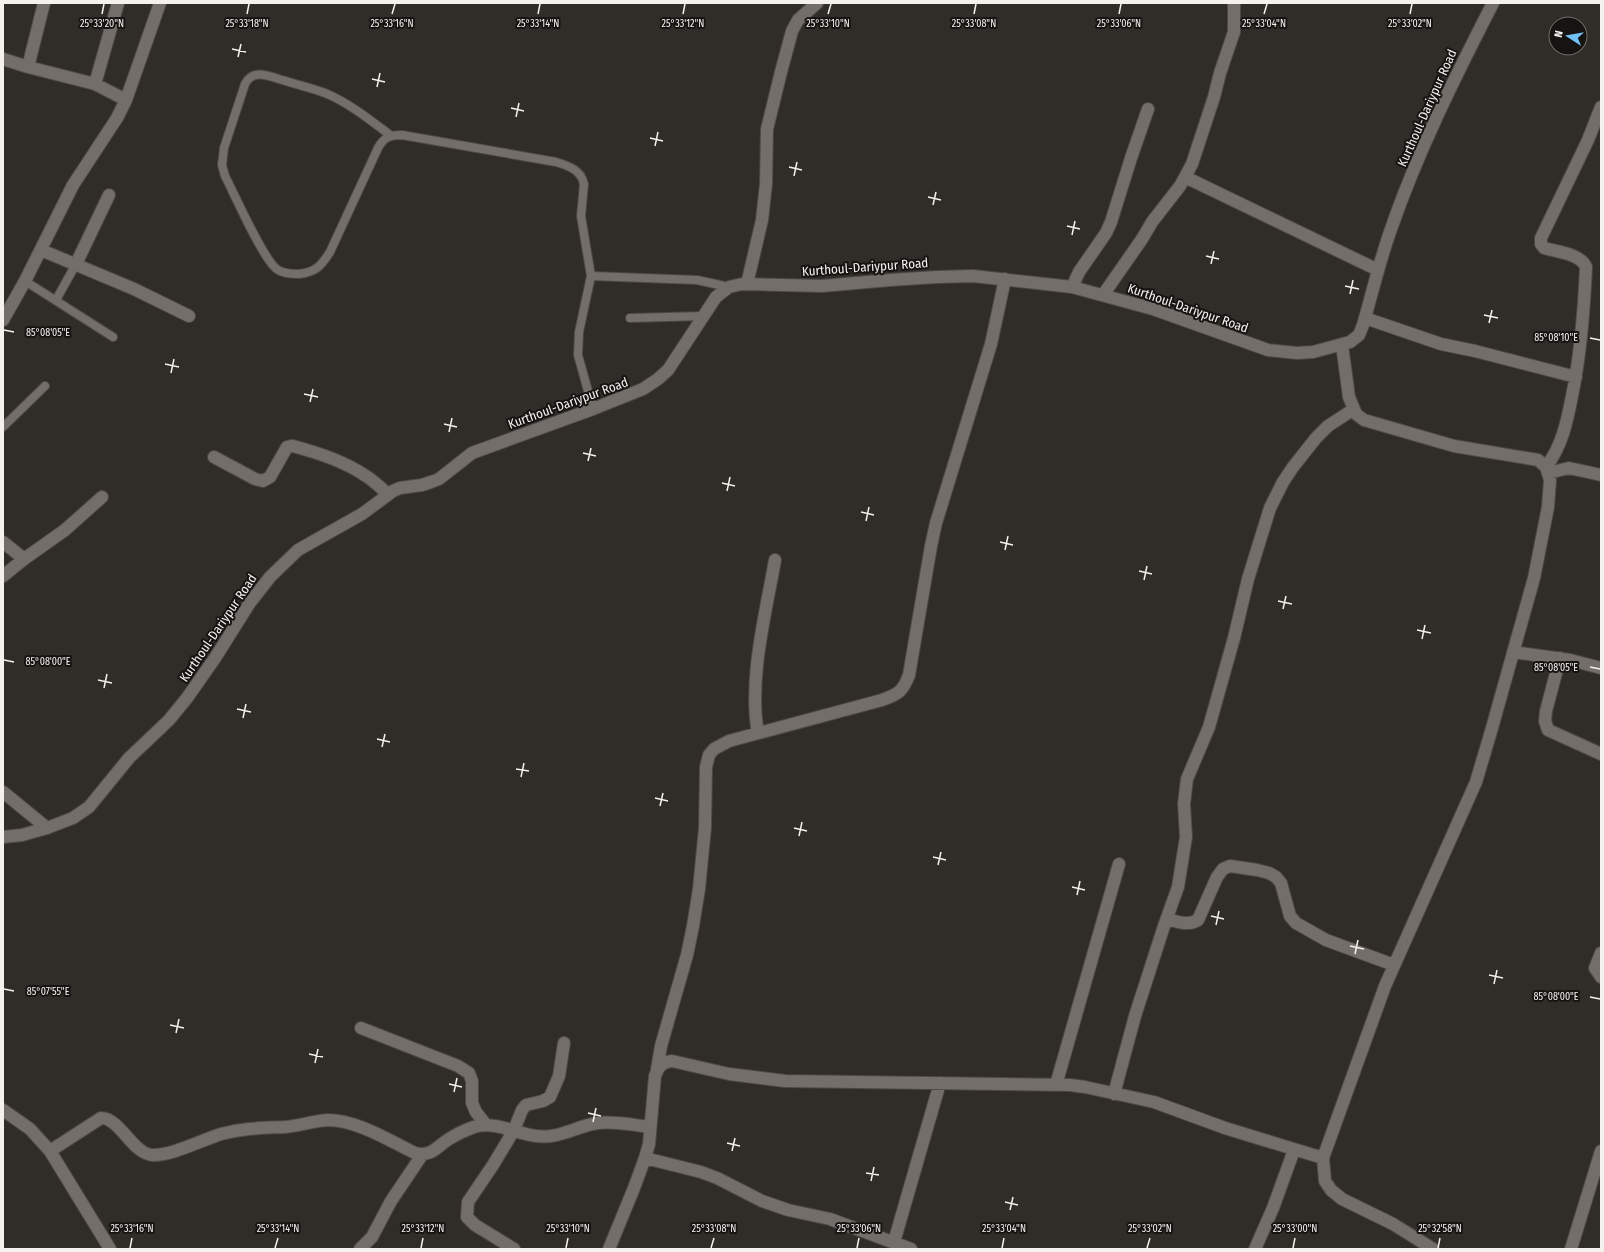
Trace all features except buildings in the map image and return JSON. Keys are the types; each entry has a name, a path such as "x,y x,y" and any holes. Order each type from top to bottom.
{"street":[{"path":"28,67 44,3"},
{"path":"95,84 118,3"},
{"path":"3,320 25,281 73,186 110,131 126,100 160,3"},
{"path":"747,284 762,220 766,184 768,129 777,87 792,31 798,20 817,3"},
{"path":"1103,295 1124,266 1152,222 1172,197 1192,164 1234,32 1234,3"},
{"name":"Kurthoul-Dariypur Road","path":"3,837 22,835 47,828 73,818 88,807 129,758 169,720 188,698 249,604 280,566 298,550 362,514 388,494 400,488 422,485 439,478 472,453 593,409 643,389 668,370 716,297 729,287 747,284 822,286 937,277 973,276 1072,287 1153,309 1268,350 1297,353 1313,352 1350,342 1359,335 1390,232 1430,132 1492,3"},
{"path":"3,59 95,84 126,100"},
{"path":"1547,470 1560,444 1576,376 1583,328 1586,267 1584,262 1578,258 1544,248 1541,244 1541,238 1580,158 1601,107"},
{"path":"1072,287 1079,272 1112,222 1131,158 1148,109"},
{"path":"1185,177 1378,270"},
{"path":"76,264 109,195"},
{"path":"41,250 134,289 189,316"},
{"path":"609,1249 645,1158 648,1144 655,1076 661,1046 687,955 693,926 699,889 705,828 706,767 709,755 714,749 728,741 882,700 901,692 909,675 936,523 991,344 1005,279"},
{"path":"1365,318 1441,344 1576,376"},
{"path":"1342,345 1349,397 1356,414 1364,420 1454,446 1538,460 1547,470 1550,480 1548,507 1534,578 1476,782 1394,966 1373,1017 1323,1158 1325,1181 1330,1190 1342,1199 1393,1224 1434,1249"},
{"path":"1114,1094 1135,1016 1166,919 1178,887 1186,836 1184,804 1187,779 1209,727 1234,638 1248,579 1270,508 1290,472 1316,438 1328,426 1354,409"},
{"path":"214,457 255,479 263,481 270,477 287,447 293,446 356,469 388,494"},
{"path":"1547,470 1569,468 1601,475"},
{"path":"3,576 65,530 102,497"},
{"path":"3,542 24,559"},
{"path":"758,733 754,701 756,679 775,560"},
{"path":"1513,652 1560,658 1601,668"},
{"path":"1560,658 1546,711 1545,721 1548,730 1601,754"},
{"path":"3,792 47,828"},
{"path":"1056,1085 1119,864"},
{"path":"1166,919 1185,924 1192,924 1198,920 1217,877 1223,869 1230,866 1257,870 1269,873 1276,877 1281,883 1290,916 1296,923 1326,940 1394,966"},
{"path":"1601,952 1595,968 1601,977"},
{"path":"361,1028 452,1063 469,1073 472,1081 472,1103 476,1112 486,1125"},
{"path":"514,1249 475,1225 467,1217 468,1202 514,1130 519,1115 526,1105 543,1101 550,1097 559,1076 564,1043"},
{"path":"657,1069 665,1062 672,1061 729,1074 785,1081 1056,1085 1086,1087 1154,1102 1225,1128 1323,1158"},
{"path":"894,1242 940,1083"},
{"path":"3,1110 30,1130 50,1151 110,1249"},
{"path":"50,1151 98,1120 104,1118 110,1121 143,1152 151,1155 166,1153 220,1134 238,1130 296,1126 326,1120 360,1127 422,1155 431,1152 447,1140 467,1129 486,1125 514,1130 535,1136 566,1133 598,1123 650,1127"},
{"path":"1255,1249 1294,1150"},
{"path":"1571,1249 1601,1151"},
{"path":"360,1249 372,1237 391,1201 422,1155"},
{"path":"645,1158 701,1172 717,1178 762,1201 788,1210 830,1219 911,1249"}],"lane":[{"path":"390,135 363,114 323,92 255,74 248,79 224,148 222,165 225,176 264,255 277,270 296,274 307,273 317,269 323,263 342,227 378,148 382,141 390,135 402,135 556,162 575,169 583,179 584,184 581,216 591,276 579,332 578,355 593,409"},
{"path":"56,300 76,264"},
{"path":"591,276 698,280 729,287"},
{"path":"25,281 113,337"},
{"path":"630,318 704,316"},
{"path":"3,427 45,386"}]}
